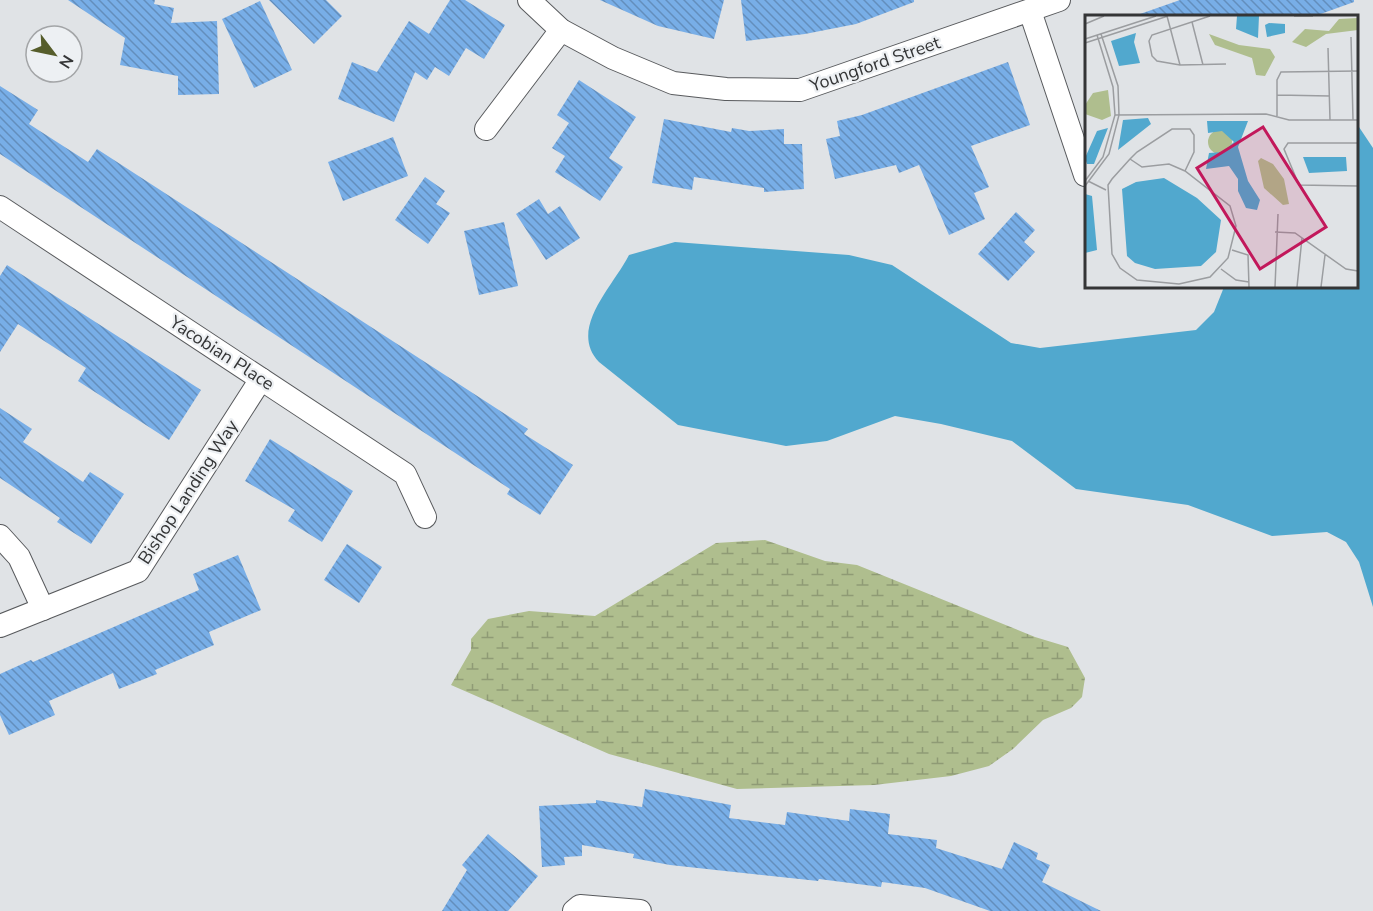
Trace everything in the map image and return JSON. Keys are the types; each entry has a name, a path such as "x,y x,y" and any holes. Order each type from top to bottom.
{"street":[{"name":"Youngford Street","path":"529,0 561,30 613,58 674,83 726,89 800,90 1059,0"},
{"path":"1030,11 1085,175"},
{"path":"486,129 561,30"},
{"name":"Yacobian Place","path":"0,207 405,474 425,517"},
{"name":"Bishop Landing Way","path":"0,626 138,571 261,379"},
{"path":"0,536 19,557 43,609"},
{"path":"574,911 580,906 640,911"}],"green space":[{"path":"765,540 825,561 857,565 1035,637 1068,647 1085,678 1082,697 1071,708 1043,720 1013,749 989,766 951,776 874,785 737,789 609,754 451,685 471,650 471,639 488,619 529,611 595,616 716,543"}],"water":[{"path":"1358,126 1373,148 1373,607 1359,562 1346,542 1327,532 1272,536 1188,505 1076,489 1012,441 895,416 827,441 786,446 678,425 599,362 591,349 588,336 590,322 596,308 629,255 675,242 849,255 892,265 1011,343 1040,348 1196,330 1214,312 1224,288 1358,288"}],"building":[{"path":"68,0 155,0 154,4 174,8 171,23 217,21 219,94 178,95 178,76 120,65 125,38"},
{"path":"269,0 326,0 342,16 314,44"},
{"path":"450,0 465,0 505,25 484,59 466,48 449,76 435,67 427,80 415,72 394,122 338,99 352,62 377,72 409,21 429,34"},
{"path":"600,0 724,0 714,39 658,26"},
{"path":"741,0 914,0 914,2 856,24 805,34 746,41"},
{"path":"1180,0 1354,0 1354,2 1318,15 1140,14"},
{"path":"260,1 292,70 254,88 222,19"},
{"path":"1008,62 1030,125 971,146 989,187 974,193 985,219 949,235 919,165 899,173 896,165 835,179 826,139 840,136 837,121 862,115"},
{"path":"579,80 636,117 609,158 623,167 600,201 555,172 565,156 552,148 569,123 557,115"},
{"path":"0,86 38,110 29,124 88,162 97,149 528,429 524,434 573,465 540,515 507,494 510,489 0,154"},
{"path":"664,119 731,132 732,128 749,131 784,129 784,144 802,144 804,189 764,192 764,188 694,177 692,190 652,183"},
{"path":"393,137 408,176 343,201 328,162"},
{"path":"425,177 445,191 436,204 450,213 428,244 395,220"},
{"path":"539,199 548,214 560,206 580,238 546,260 516,214"},
{"path":"1016,212 1035,230 1024,242 1035,252 1008,281 978,254"},
{"path":"504,222 518,286 479,295 464,231"},
{"path":"7,265 201,390 169,440 78,381 86,368 18,324 0,352 0,276"},
{"path":"0,408 32,429 23,442 83,482 90,472 124,494 91,544 57,522 60,518 0,478"},
{"path":"270,439 353,491 322,542 288,521 295,510 245,481"},
{"path":"347,544 382,567 359,603 324,580"},
{"path":"238,555 261,610 209,632 214,645 155,670 157,674 119,689 113,673 49,701 55,715 9,735 0,715 0,674 199,590 193,574"},
{"path":"645,789 731,805 729,818 785,825 787,812 849,821 850,809 890,814 888,834 937,840 936,848 1002,869 1014,842 1038,853 1036,859 1050,865 1042,882 1101,911 990,911 925,888 882,882 881,887 670,865 633,858 634,854 582,845 582,856 564,857 565,865 542,867 539,806 596,803 596,800 642,807"},
{"path":"488,834 538,876 508,911 442,911 467,870 462,865"}]}
